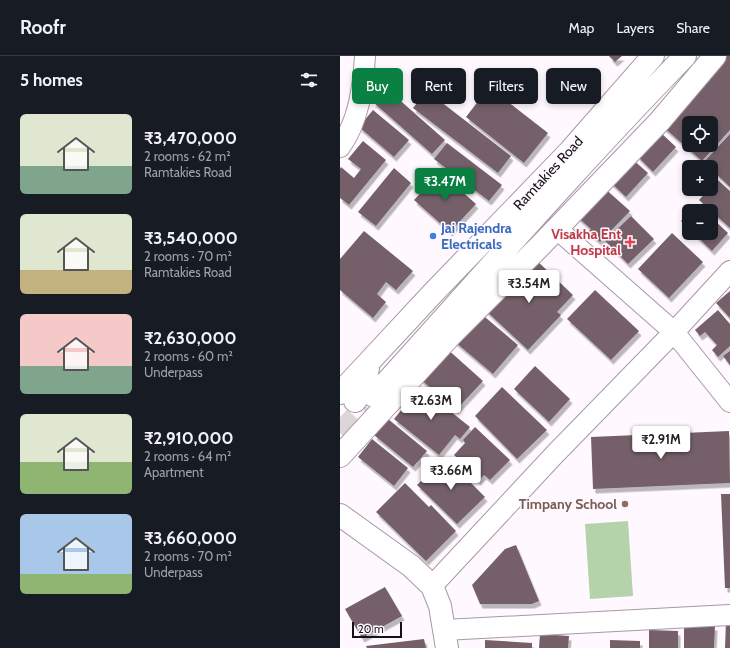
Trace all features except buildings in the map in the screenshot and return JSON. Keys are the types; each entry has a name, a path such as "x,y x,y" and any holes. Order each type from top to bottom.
{"main road":[{"name":"Ramtakies Road","path":"354,400 370,360 570,151 653,56"},
{"path":"340,456 475,282 613,131 685,56"},
{"path":"354,400 391,389 451,335 557,229 659,122 715,56"},
{"path":"340,515 411,566 432,586 440,606 446,639"}],"street":[{"path":"340,146 354,121 364,78 365,56"},
{"path":"557,229 674,332 730,402"},
{"path":"432,586 556,453 674,332 730,270"},
{"path":"446,639 730,615"}],"green space":[{"path":"628,521 633,596 590,599 585,524"}],"tunnel":[{"path":"340,433 366,406"}],"place":[{"name":"Jai Rajendra Electricals","path":"433,236"},
{"name":"Visakha Ent Hospital","path":"630,242"},
{"name":"Timpany School","path":"625,504"}]}
